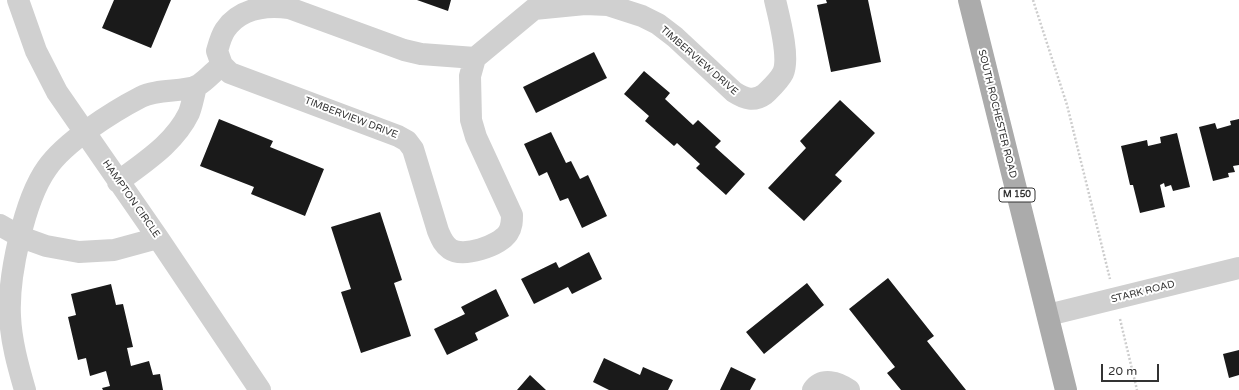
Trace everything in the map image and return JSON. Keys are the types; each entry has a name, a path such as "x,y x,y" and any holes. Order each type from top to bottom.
{"main road":[{"name":"SOUTH ROCHESTER ROAD","path":"969,0 1066,390"}],"street":[{"name":"HAMPTON CIRCLE","path":"18,0 36,51 57,92 158,238 260,390"},
{"name":"TIMBERVIEW DRIVE","path":"222,64 230,73 398,136 407,142 413,149 443,243 450,250 461,253 473,252 498,241 508,233 512,224 512,215 476,136 471,120 470,76 475,58 535,5 608,5 642,16 658,24 675,37 734,92 744,99 754,99 764,94 775,84 783,72 786,61 775,0"},
{"path":"25,390 18,368 10,316 11,290 20,237 27,212 46,169 56,156 85,132 142,96 196,86 222,64 217,51 224,32 233,20 248,12 277,6 288,8 421,54 475,58"},
{"path":"118,182 165,146 179,131 189,112 196,86"},
{"path":"0,225 20,237 46,246 79,252 114,250 158,238"},
{"name":"STARK ROAD","path":"1048,315 1239,268"},
{"path":"813,390 816,386 826,382 836,382 849,390"}],"path":[{"path":"1033,0 1067,105 1137,390"}],"building":[{"path":"114,0 171,0 151,48 102,28"},
{"path":"417,0 451,0 448,11"},
{"path":"826,0 868,0 881,62 831,72 817,5 827,3"},
{"path":"594,52 607,78 536,113 523,87"},
{"path":"644,71 670,93 665,99 693,125 698,120 721,141 715,147 745,174 726,195 696,168 700,164 677,143 674,146 645,121 649,116 624,94"},
{"path":"840,100 875,133 835,175 842,181 804,221 768,188 806,148 800,141"},
{"path":"219,119 273,141 270,147 324,169 305,216 251,194 254,187 200,166"},
{"path":"1239,119 1239,165 1233,166 1235,172 1228,173 1229,177 1213,181 1199,127 1215,123 1217,129 1231,125 1230,121"},
{"path":"551,132 566,163 571,161 580,179 588,175 607,216 582,228 568,198 560,201 547,172 539,176 524,144"},
{"path":"1177,133 1190,187 1173,191 1171,185 1165,187 1164,183 1160,185 1165,207 1140,213 1133,185 1130,185 1121,146 1147,140 1148,146 1161,143 1160,137"},
{"path":"380,212 402,280 394,283 411,336 361,353 341,292 351,289 331,227"},
{"path":"589,252 602,279 572,294 568,287 534,304 521,279 556,262 559,268"},
{"path":"888,278 934,336 927,341 966,390 901,390 887,373 895,367 849,309"},
{"path":"807,283 824,305 764,354 746,332"},
{"path":"111,284 116,305 123,304 133,347 127,348 131,366 149,361 153,375 160,374 163,390 103,390 102,388 110,386 106,371 90,376 86,358 78,360 68,317 76,315 71,294"},
{"path":"496,289 509,316 475,333 478,340 447,355 434,329 465,314 461,307"},
{"path":"1239,350 1239,375 1229,378 1223,354"},
{"path":"604,358 640,375 643,367 673,380 668,390 609,390 593,382"},
{"path":"731,367 756,379 750,390 720,390"},
{"path":"530,375 546,390 517,390"}]}
